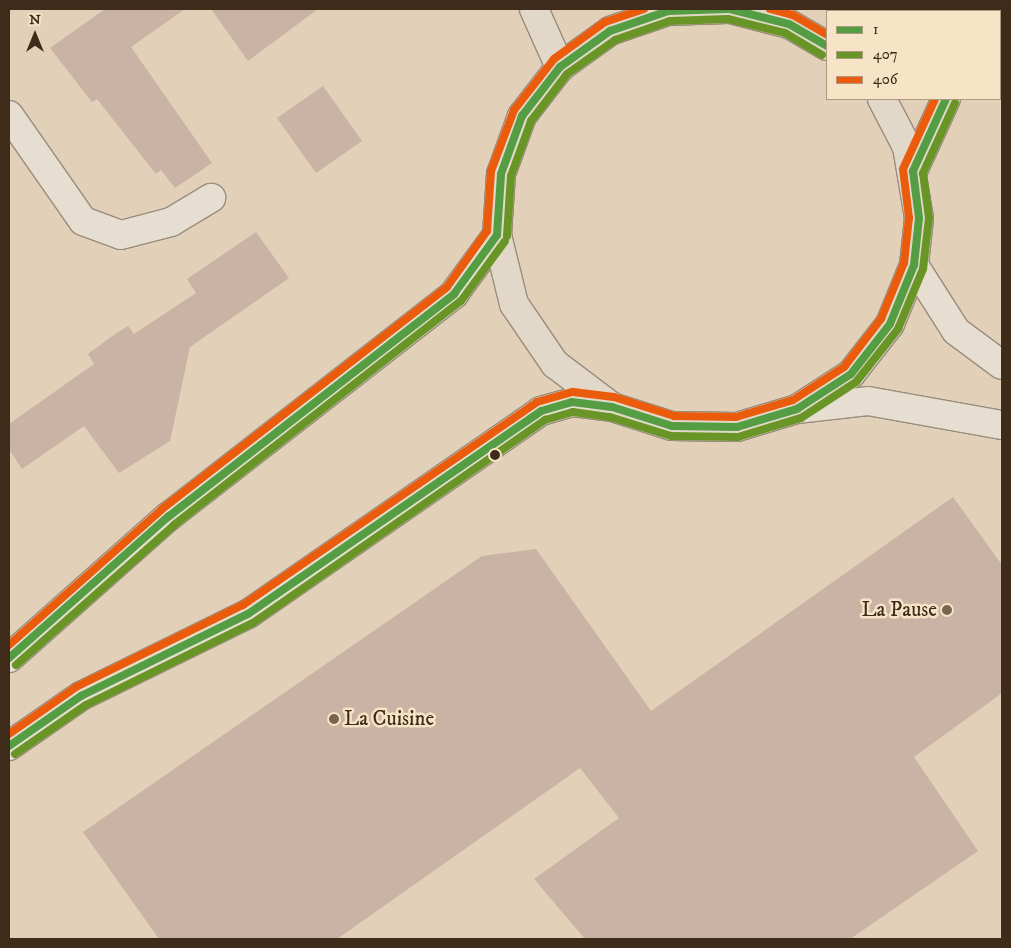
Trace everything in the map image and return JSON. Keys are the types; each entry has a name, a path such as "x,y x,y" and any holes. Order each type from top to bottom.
{"main road":[{"path":"534,9 560,67"},
{"path":"612,407 554,364 514,304 497,235 504,166 522,116 560,67 610,31 667,10 728,9 789,24 826,45"},
{"path":"798,409 851,374 890,324 914,265 919,218 913,172 906,147 882,100"},
{"path":"913,172 946,100"},
{"path":"9,115 83,221 121,235 171,222 210,198"},
{"path":"9,658 168,517 448,300 497,235"},
{"path":"914,265 956,331 1002,365"},
{"path":"9,746 81,696 248,614 541,411 572,402 612,407 672,426 727,427 798,409 868,401 1002,425"}],"building":[{"path":"105,9 185,9 131,47 212,163 175,188 161,170 156,174 97,99 92,102 50,48"},
{"path":"211,9 318,9 248,61"},
{"path":"323,86 362,141 316,173 277,118"},
{"path":"256,232 289,278 190,347 170,441 119,473 84,426 22,469 9,449 9,424 94,364 88,354 115,334 128,326 134,334 196,293 187,279"},
{"path":"953,497 1002,565 1002,693 914,757 978,851 850,939 585,939 534,879 619,818 580,768 337,939 159,939 83,832 482,556 536,549 651,711"}],"transit line":[{"name":"406","path":"9,645 162,509 447,287 487,231 491,171 514,110 554,59 605,22 644,9"},
{"name":"1","path":"497,235 501,174 522,116 560,67 610,31 668,11 727,9"},
{"name":"1","path":"730,9 789,24 826,45"},
{"name":"406","path":"770,9 793,15 826,34"},
{"name":"407","path":"507,236 511,176 531,121 567,74 615,40 670,21 727,19"},
{"name":"407","path":"728,19 785,33 822,55"},
{"name":"406","path":"9,734 76,687 243,605 537,402 573,392 614,397 674,416 736,417 793,400 844,367 881,319 904,263 909,218 903,169 935,100"},
{"name":"1","path":"9,746 81,696 248,614 541,411 572,402 612,407 672,426 737,427 797,409 851,374 890,324 914,265 919,218 913,171 946,100"},
{"name":"407","path":"15,754 86,705 253,623 545,420 573,412 610,417 671,436 738,437 801,418 856,382 898,329 923,269 929,218 923,173 955,103"},
{"name":"1","path":"9,658 168,517 454,294 497,235"},
{"name":"407","path":"16,665 174,525 461,301 505,241"}],"place":[{"name":"La Pause","path":"947,610"},
{"name":"La Cuisine","path":"334,719"}]}
